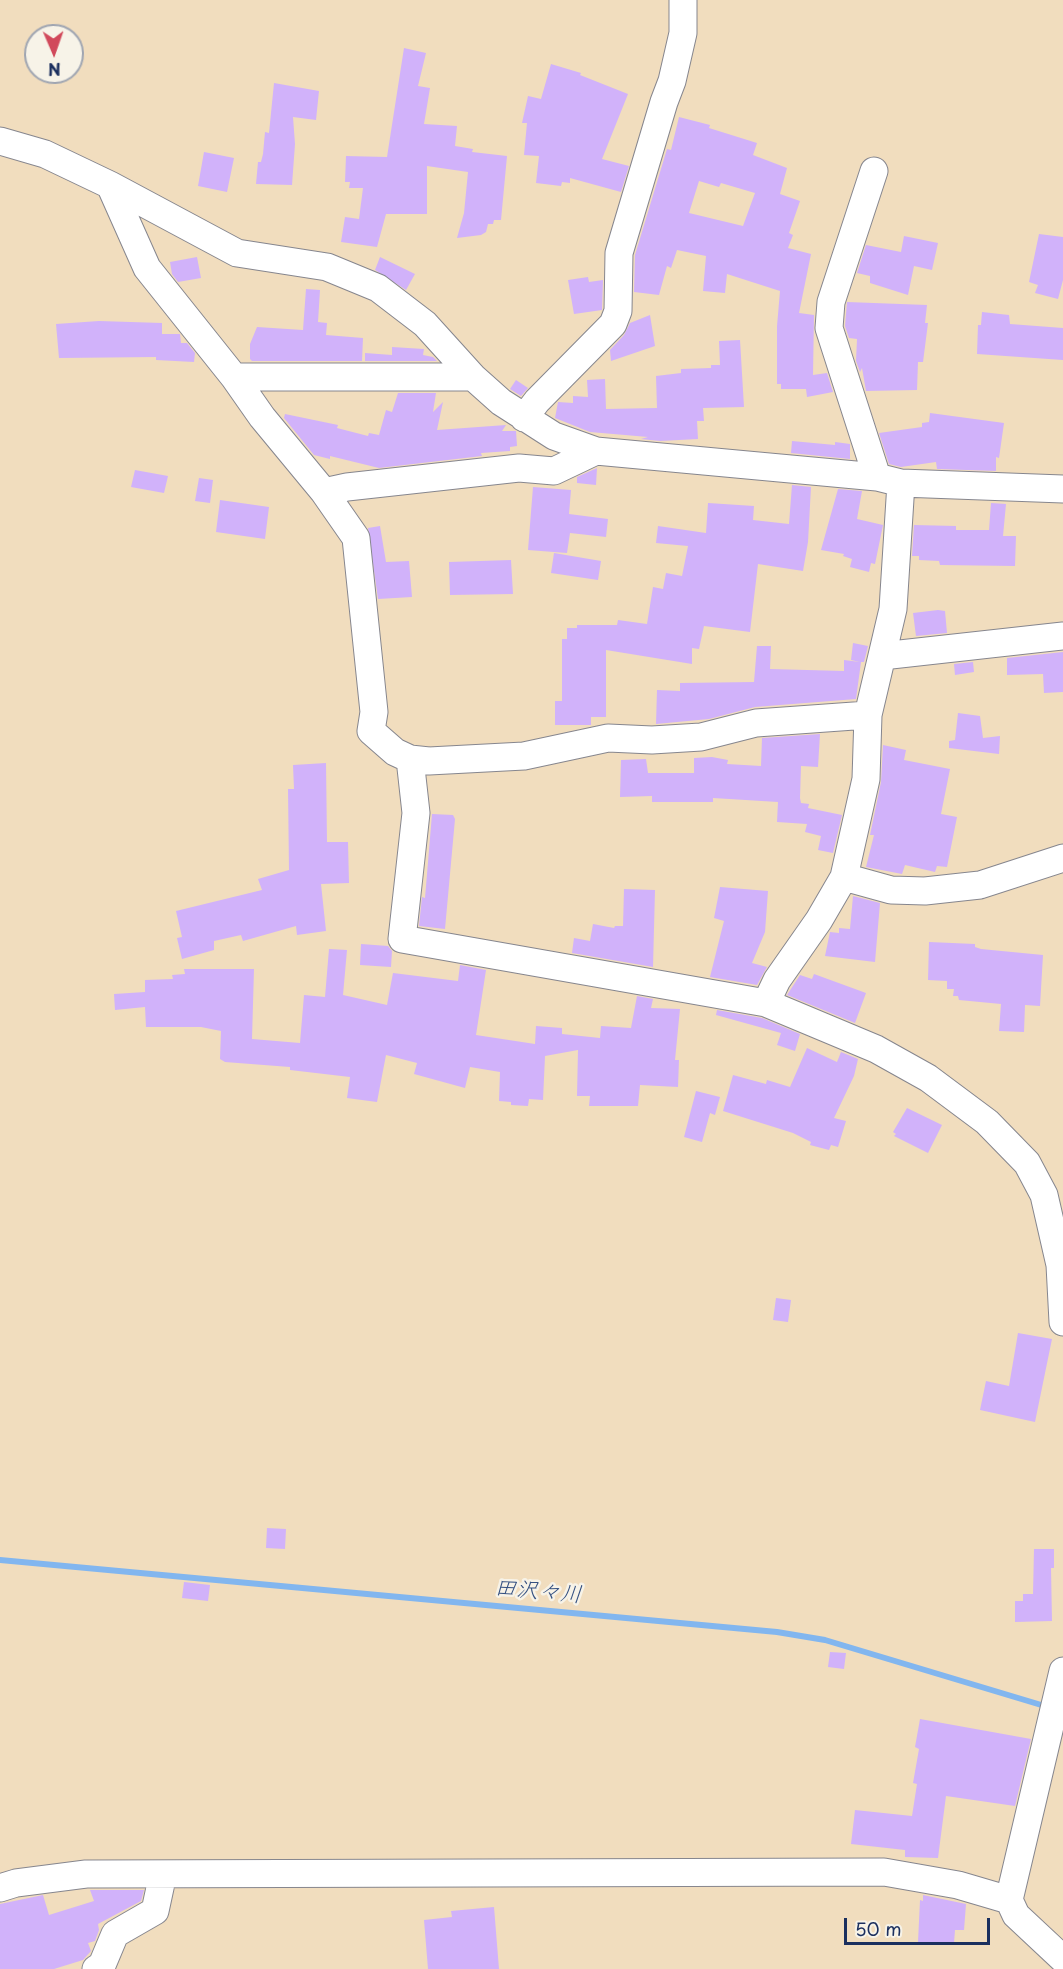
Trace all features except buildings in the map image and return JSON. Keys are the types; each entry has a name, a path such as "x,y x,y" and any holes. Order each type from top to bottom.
{"street":[{"path":"524,418 537,401 613,324 618,311 619,253 672,81 683,33 683,0"},
{"path":"0,141 45,154 110,185 237,253 327,267 378,288 425,324 473,377 524,418 554,435 596,451 889,480 1063,489"},
{"path":"766,1004 777,980 819,920 844,877 866,779 868,715 893,609 889,480 829,327 831,302 874,171"},
{"path":"110,185 147,268 234,377 262,417 324,492 356,538 374,712 371,731 395,752 410,759 429,761 524,756 608,738 652,740 701,737 756,723 868,715"},
{"path":"234,377 473,377"},
{"path":"324,492 347,487 519,468 554,471 596,451"},
{"path":"882,656 1063,636"},
{"path":"410,759 416,813 402,939 766,1004 876,1049 928,1078 987,1122 1027,1163 1044,1195 1060,1265 1063,1322"},
{"path":"844,877 891,890 925,891 980,885 1063,858"},
{"path":"1063,1671 1009,1900 1016,1916 1063,1959"},
{"path":"0,1888 16,1883 86,1874 884,1872 958,1885 1009,1900"},
{"path":"96,1969 102,1965 115,1934 155,1911 163,1874"}],"waterway":[{"name":"田沢々川","path":"0,1560 777,1632 825,1640 1048,1707"}]}
